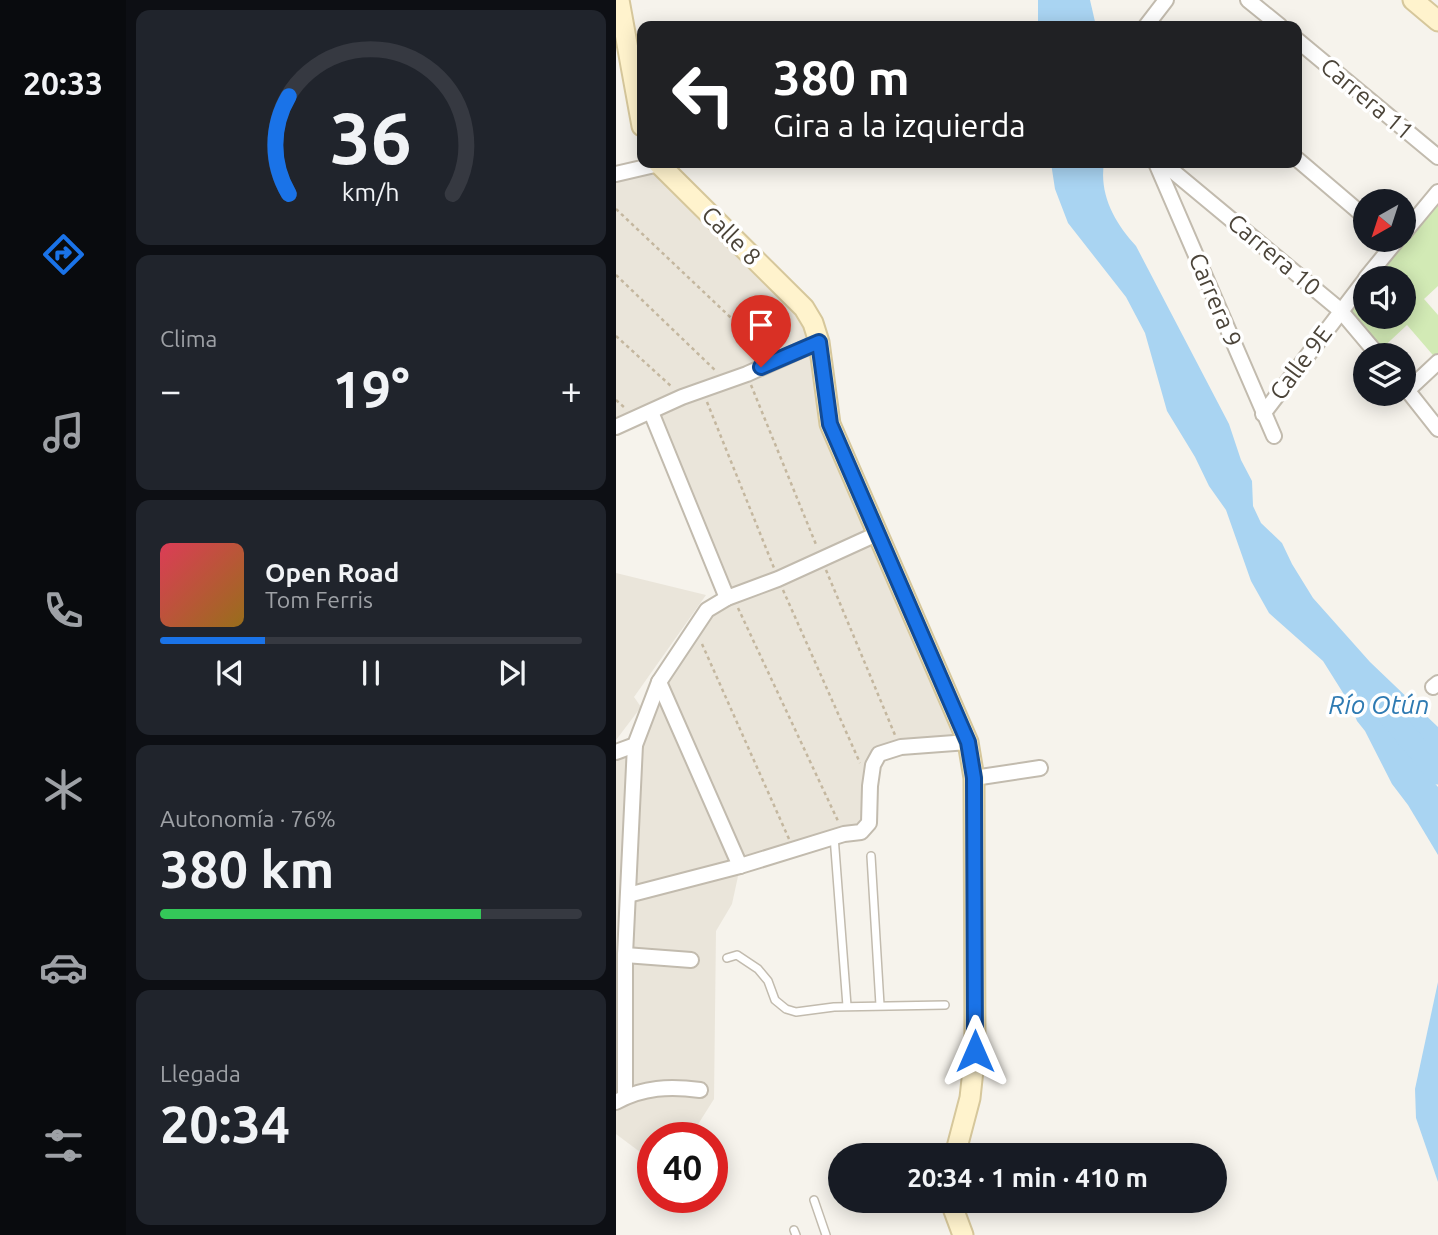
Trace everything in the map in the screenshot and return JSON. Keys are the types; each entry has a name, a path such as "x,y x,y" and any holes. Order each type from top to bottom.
{"street":[{"path":"619,0 637,99"},
{"path":"1150,21 1166,0"},
{"path":"1248,0 1274,21"},
{"path":"1413,0 1438,20"},
{"name":"Carrera 11","path":"1302,44 1438,157"},
{"path":"1302,163 1353,207"},
{"path":"616,174 639,168"},
{"name":"Calle 8","path":"663,168 804,307 813,323 819,342 830,424 968,742 974,778 975,1051 970,1098 958,1143"},
{"name":"Carrera 9","path":"1158,168 1274,436"},
{"name":"Carrera 10","path":"1169,168 1340,310 1368,343"},
{"name":"Calle 9E","path":"1416,217 1438,192"},
{"name":"Calle 9E","path":"1376,266 1387,252"},
{"name":"Calle 9E","path":"1263,414 1353,294"},
{"path":"616,427 682,397 727,382 819,342"},
{"path":"1416,379 1438,362"},
{"path":"1416,402 1438,429"},
{"path":"651,412 730,597"},
{"path":"700,1090 669,1086 621,1100 624,904 635,745 659,682 707,610 730,597 811,565 878,533"},
{"path":"659,682 740,866"},
{"path":"624,904 793,849 861,831 869,823 873,765 879,754 901,747 968,742"},
{"path":"616,752 635,745"},
{"path":"974,778 1040,768"},
{"path":"625,955 691,960"},
{"path":"955,1213 963,1235"}],"lane":[{"path":"839,835 848,1006"},
{"path":"871,856 880,1005"},
{"path":"727,958 737,955 758,969 768,981 775,1000 786,1009 796,1012 848,1006 945,1005"},
{"path":"814,1200 826,1235"}],"path":[{"path":"616,209 775,360"},
{"path":"616,275 727,382"},
{"path":"616,336 682,397"},
{"path":"730,597 839,835"},
{"path":"695,628 793,849"}],"shaded area":[{"path":"642,168 663,168 804,308 824,391 968,742 879,754 861,832 740,867 732,904 716,931 714,1099 699,1122 637,1122 637,1150 616,1134 616,752 635,745 695,628 727,598 651,413 616,426 616,174"},
{"path":"616,573 706,595 634,697 641,707 616,740"}],"green space":[{"path":"1438,192 1438,286 1424,299 1438,315 1438,361 1410,329 1416,329 1416,266 1376,266 1388,252 1416,252 1416,218"},
{"path":"1353,294 1353,326 1340,310"},
{"path":"1356,329 1403,329 1388,343 1367,343"}],"water":[{"path":"1038,0 1090,0 1095,21 1038,21"},
{"name":"Río Otún","path":"1052,168 1104,168 1104,186 1110,208 1121,228 1136,246 1229,424 1241,460 1252,481 1253,506 1261,523 1282,543 1313,598 1370,662 1438,727 1438,759 1408,725 1399,725 1409,750 1438,787 1438,855 1392,784 1350,704 1323,661 1269,613 1251,581 1226,510 1209,486 1167,411 1145,333 1126,297 1068,223 1055,189"},
{"path":"1438,982 1438,1182 1416,1118 1415,1089"}],"waterway":[{"name":"Río Otún","path":"1380,704 1438,773"}],"route":[{"path":"761,367 819,342 830,424 968,742 974,778 975,1051"}]}
